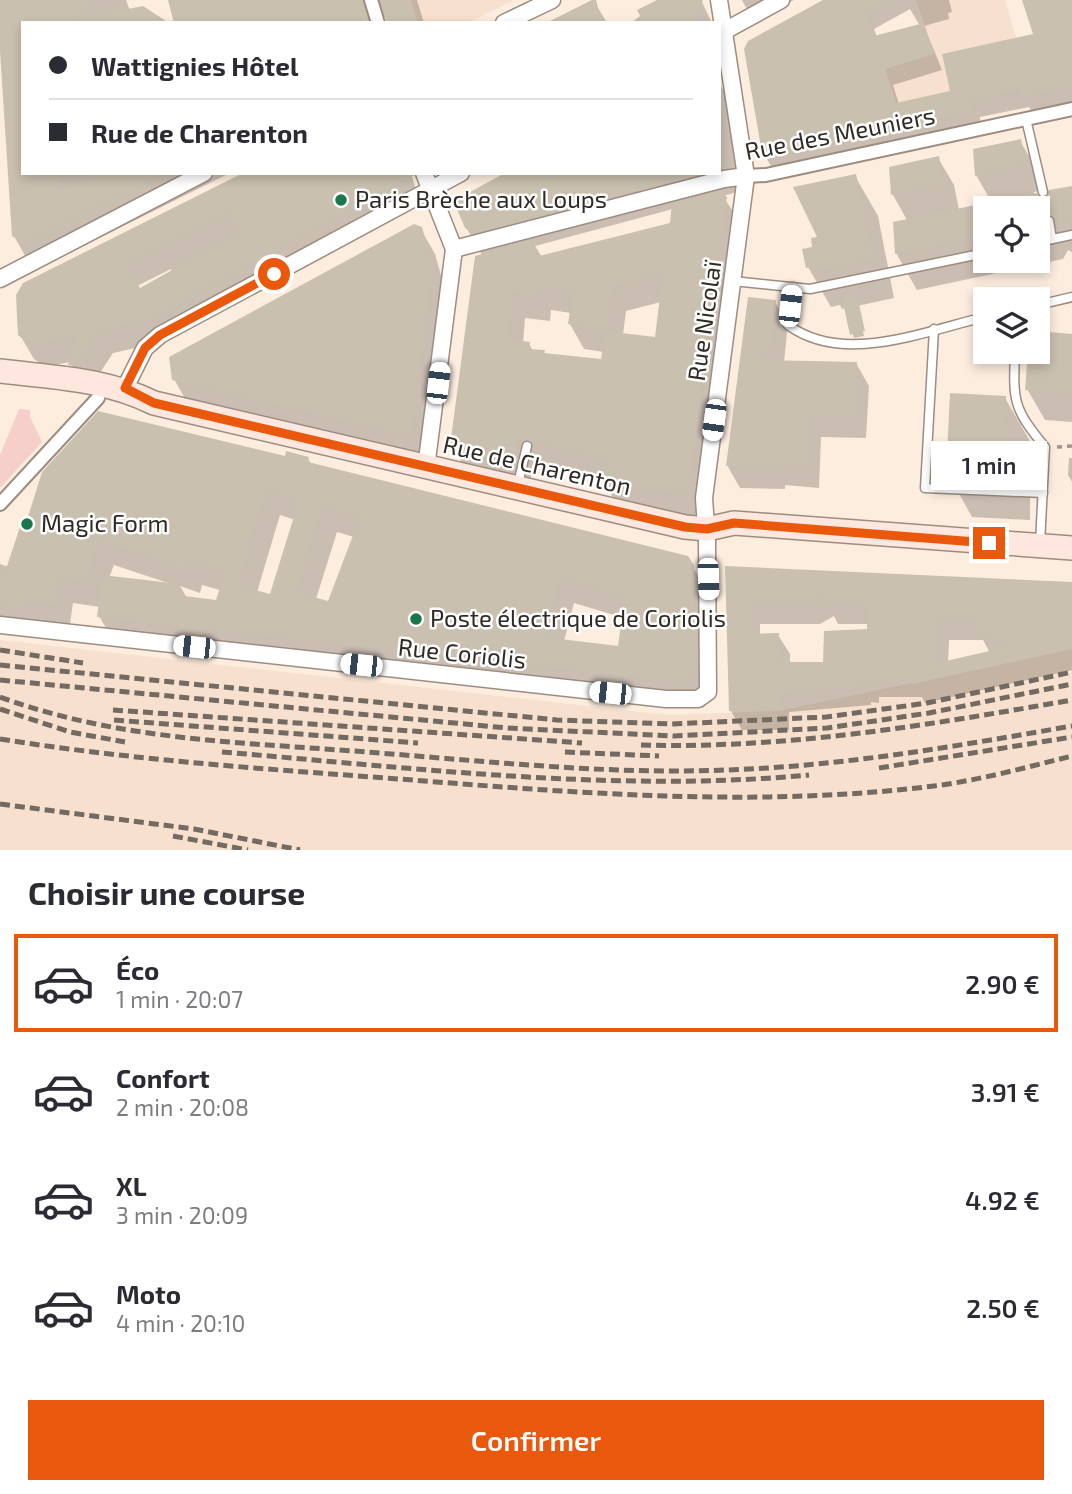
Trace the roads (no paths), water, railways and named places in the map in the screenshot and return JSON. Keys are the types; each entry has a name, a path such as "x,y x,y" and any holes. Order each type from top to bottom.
{"main road":[{"name":"Rue de Charenton","path":"0,371 125,388 154,403 685,527 707,529 734,523 1072,548"}],"street":[{"path":"371,0 377,21"},
{"path":"508,21 552,0"},
{"name":"Rue Nicolaï","path":"719,0 720,21"},
{"path":"721,33 781,0"},
{"name":"Rue Nicolaï","path":"708,692 707,529 704,498 747,176 721,33"},
{"name":"Rue des Meuniers","path":"454,249 724,179 766,175 1072,109"},
{"path":"0,279 200,175"},
{"path":"425,175 454,249 425,468"},
{"path":"125,388 145,348 160,335 457,175"},
{"path":"0,504 97,398 102,383"},
{"name":"Rue Coriolis","path":"0,625 666,699 698,699 708,692"}],"lane":[{"path":"1026,119 1043,192"},
{"path":"1050,227 1052,239 1072,235"},
{"path":"733,281 810,289 973,255"},
{"path":"793,287 788,325 822,342 849,346 866,345 973,320"},
{"path":"1050,302 1072,297"},
{"path":"934,329 925,488 1043,494"},
{"path":"1014,364 1013,396 1018,412 1045,447 1040,546"},
{"path":"517,487 527,446"}],"railway":[{"path":"0,650 83,663"},
{"path":"0,665 557,720 672,724 826,717 927,703 1072,672"},
{"path":"0,680 507,728 674,736 827,728 929,713 1072,684"},
{"path":"0,697 86,722 174,736 586,769 680,771 771,768 857,760 1072,726"},
{"path":"641,745 804,739 912,726 1072,700"},
{"path":"0,709 70,732 125,742"},
{"path":"113,710 582,743"},
{"path":"114,720 418,743"},
{"path":"879,768 1072,737"},
{"path":"0,739 149,758 299,771 666,796 867,793 986,777 1072,756"},
{"path":"222,752 442,771 589,780 736,780 809,775"},
{"path":"565,752 659,756"},
{"path":"0,804 194,829 300,850"},
{"path":"173,836 248,850"}],"place":[{"name":"Paris Brèche aux Loups","path":"341,200"},
{"name":"Magic Form","path":"27,524"},
{"name":"Poste électrique de Coriolis","path":"416,619"}]}
